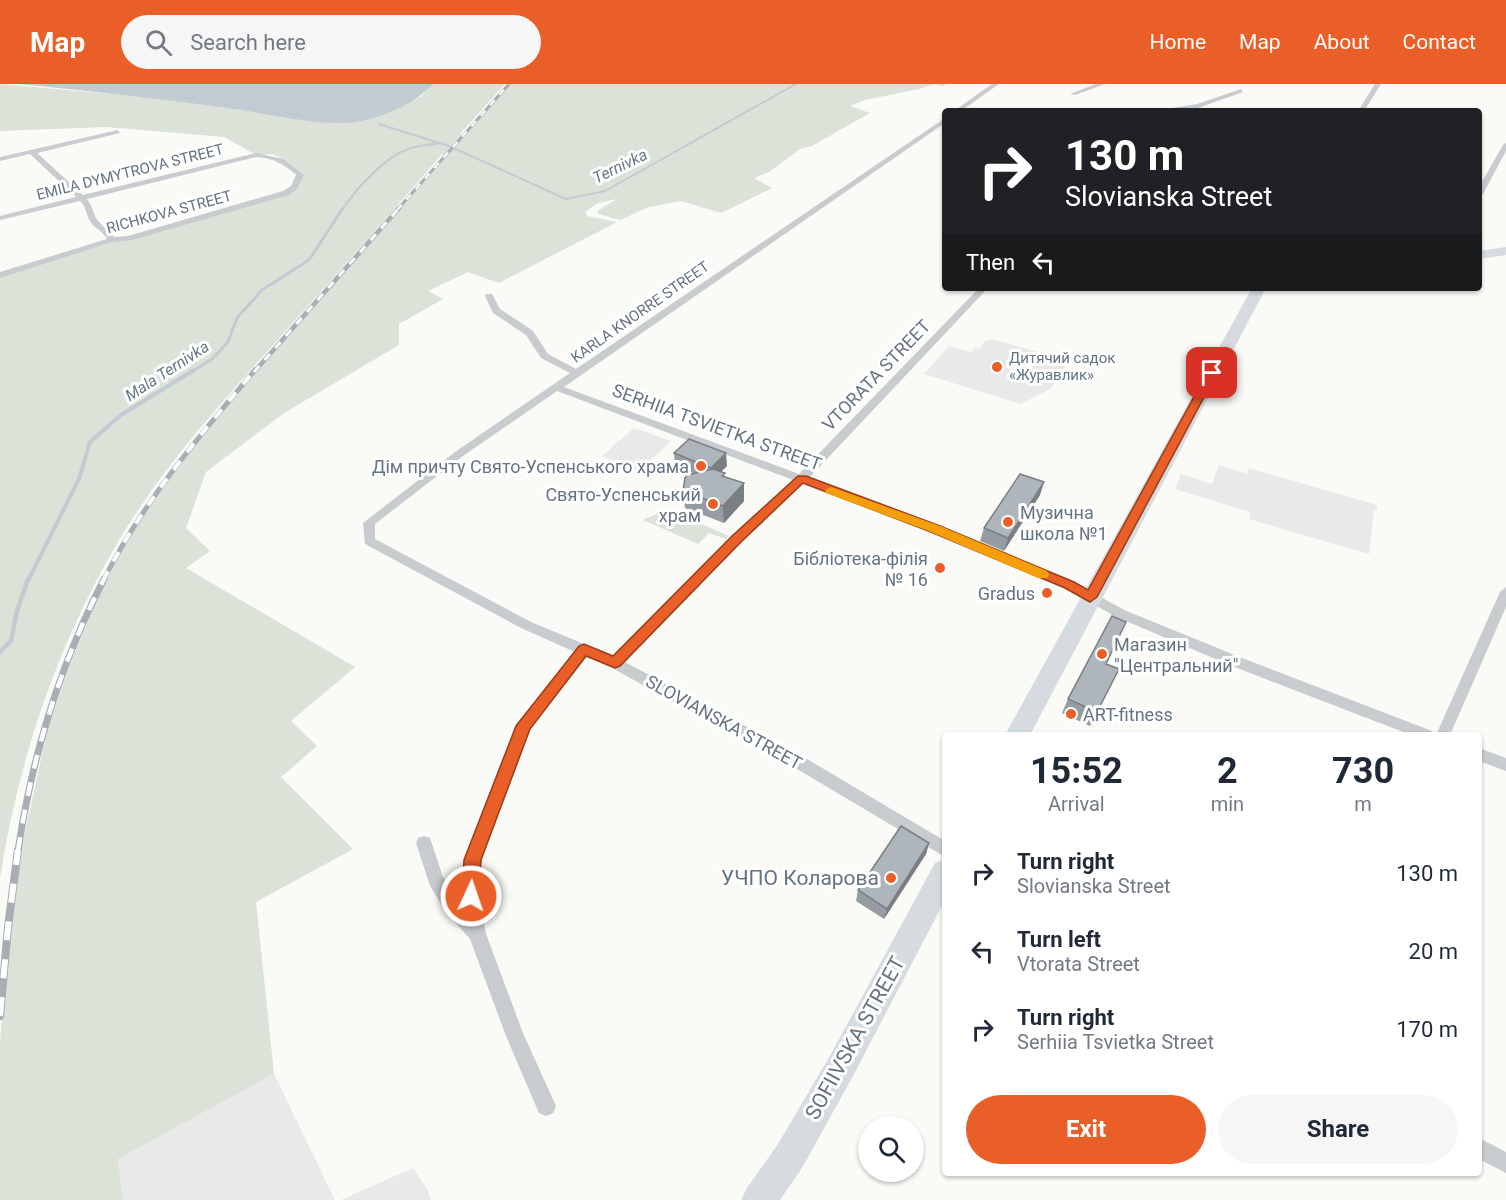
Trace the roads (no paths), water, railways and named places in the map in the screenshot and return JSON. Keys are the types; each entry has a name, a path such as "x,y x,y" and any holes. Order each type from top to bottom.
{"main road":[{"path":"1482,255 1506,251"},
{"path":"1019,732 1257,291"},
{"name":"SOFIIVSKA STREET","path":"759,1200 790,1156 836,1076 942,878"}],"street":[{"path":"961,108 996,84"},
{"path":"1073,94 1102,84"},
{"path":"1363,108 1378,84"},
{"path":"1182,108 1198,106 1241,91"},
{"name":"KARLA KNORRE STREET","path":"369,541 369,522 459,454 942,122"},
{"path":"0,159 118,132"},
{"path":"1482,189 1506,145"},
{"path":"32,152 81,198 92,211 94,222 108,233 111,240"},
{"name":"EMILA DYMYTROVA STREET","path":"0,218 256,155 268,155"},
{"name":"RICHKOVA STREET","path":"0,275 111,240 129,238 286,193 294,187 300,175 280,159 268,155"},
{"name":"VTORATA STREET","path":"615,663 737,539 802,478 981,291"},
{"path":"489,296 496,311 530,333 544,356 577,373"},
{"name":"SERHIIA TSVIETKA STREET","path":"558,388 935,529 1070,585 1119,612 1226,657 1419,732"},
{"name":"SLOVIANSKA STREET","path":"369,541 526,626 615,663 802,764 942,848"},
{"path":"1444,732 1506,592"},
{"path":"546,1106 515,1036 477,934 471,896 472,860 523,726 584,650"},
{"path":"1482,755 1506,765"},
{"path":"424,843 436,880 452,906 477,934"},
{"path":"1482,1150 1506,1163"}],"waterway":[{"name":"Ternivka","path":"440,143 566,199 605,191 796,84"},
{"name":"Ternivka","path":"379,124 440,143"},
{"name":"Mala Ternivka","path":"342,210 363,184 390,159 412,148 440,143"},
{"name":"Mala Ternivka","path":"191,372 212,359 228,342 237,318 262,290 309,260 343,208"},
{"name":"Mala Ternivka","path":"28,581 79,479 90,442 121,415 194,370"},
{"name":"Mala Ternivka","path":"0,652 11,641 17,611 28,579"}],"railway":[{"path":"397,210 509,84"},
{"path":"254,372 399,208"},
{"path":"103,581 118,552 153,497 255,370"},
{"path":"18,851 31,781 50,712 74,644 103,581"},
{"path":"0,1016 18,850"}],"place":[{"name":"Дитячий садок «Журавлик»","path":"997,367"},
{"name":"Дім причту Свято-Успенського храма","path":"701,466"},
{"name":"Свято-Успенський храм","path":"713,504"},
{"name":"Музична школа №1","path":"1008,522"},
{"name":"Бібліотека-філія № 16","path":"940,568"},
{"name":"Gradus","path":"1047,593"},
{"name":"Магазин \"Центральний\"","path":"1102,654"},
{"name":"ART-fitness","path":"1071,714"},
{"name":"УЧПО Коларова","path":"891,878"}]}
